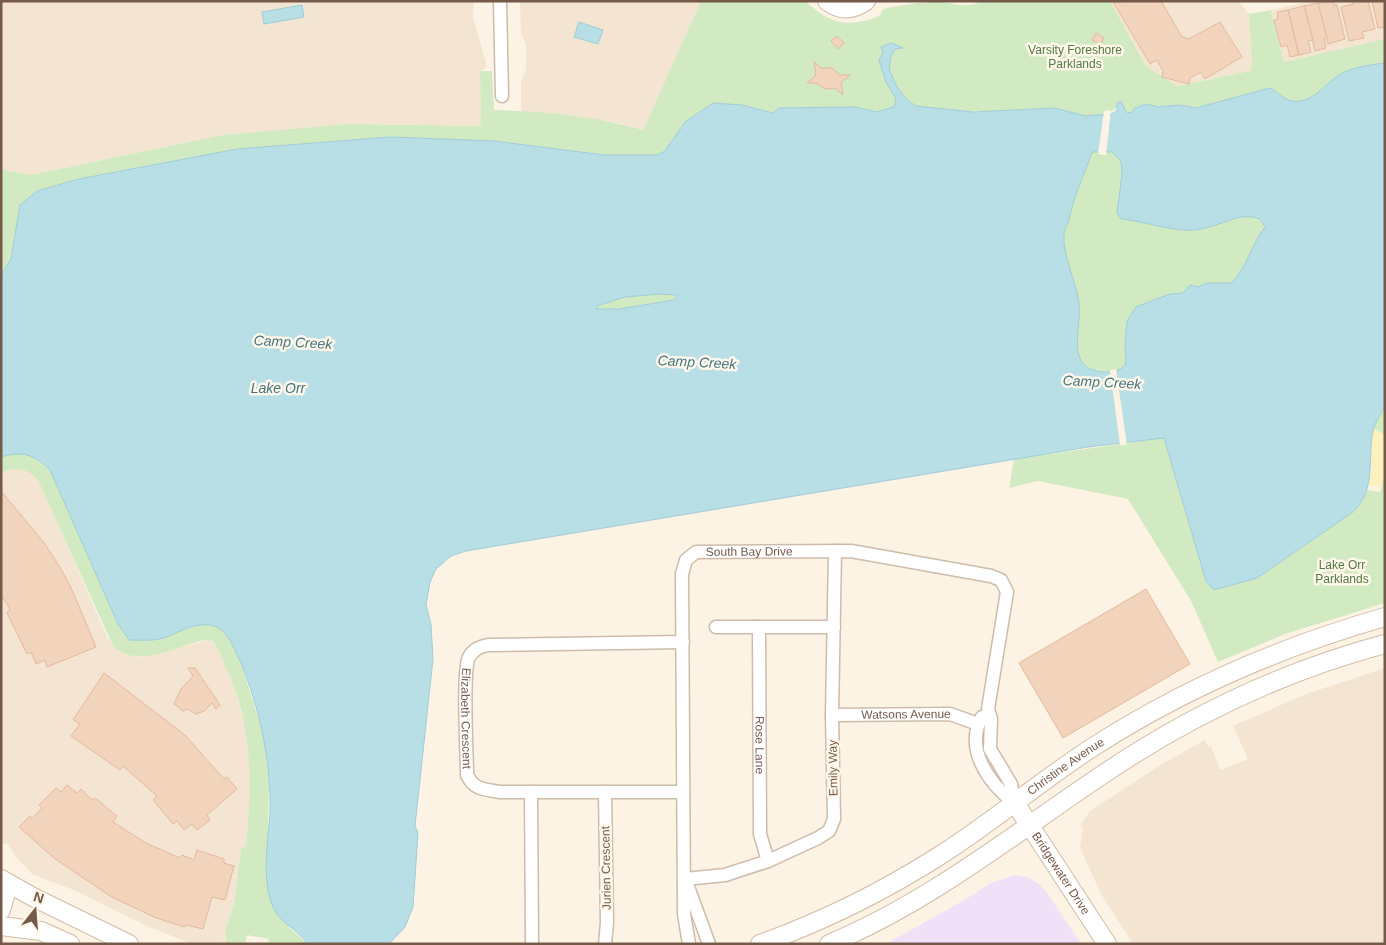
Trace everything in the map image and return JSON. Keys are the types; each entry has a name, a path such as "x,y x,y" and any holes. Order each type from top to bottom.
{"main road":[{"path":"827,1 842,9 851,9 866,1"},
{"name":"Christine Avenue","path":"760,944 834,912 898,880 939,856 1091,748 1173,700 1274,654 1385,617"},
{"path":"829,944 899,909 948,881 1144,748 1219,705 1319,664 1385,644"},
{"name":"Bridgewater Drive","path":"1015,803 1028,826 1107,944"},
{"path":"1,880 4,896 1,910"},
{"path":"1,880 129,944"},
{"path":"1,926 41,931 70,944"}],"street":[{"path":"500,1 502,96"},
{"name":"South Bay Drive","path":"689,944 684,914 682,574 690,556 704,550 851,551 991,576 1001,580 1007,592 988,709 978,724 975,746 979,758 1000,792 1015,803"},
{"name":"Emily Way","path":"685,879 725,875 768,861 818,838 830,830 834,819 832,715 835,551"},
{"path":"716,627 834,627"},
{"name":"Rose Lane","path":"759,628 760,834 768,861"},
{"name":"Elizabeth Crescent","path":"683,642 568,642 477,647 468,658 466,682 467,775 471,783 478,788 500,792 683,792"},
{"name":"South Bay Drive","path":"988,709 991,719 990,749 1011,784 1015,803"},
{"name":"Watsons Avenue","path":"832,715 950,714 978,724"},
{"path":"531,792 532,944"},
{"name":"Jurien Crescent","path":"605,792 607,923 605,944"},
{"name":"South Bay Drive","path":"685,879 709,944"}],"shaded area":[{"path":"1,1 474,1 473,17 487,67 480,71 481,126 347,124 222,135 31,175 1,169"},
{"path":"520,1 701,1 643,130 618,123 521,111 521,82 526,69 526,44 521,34"},
{"path":"1110,1 1238,1 1249,14 1252,63 1250,71 1177,86 1146,66"},
{"path":"1312,1 1385,1 1385,39 1284,62 1271,10"},
{"path":"21,468 30,471 38,479 108,639 126,654 142,657 209,640 217,647 233,682 247,734 250,806 246,846 241,850 234,904 226,928 226,944 217,942 215,944 192,944 147,926 76,891 32,874 16,857 8,844 1,843 1,473"},
{"path":"1385,668 1385,944 1133,944 1101,894 1080,848 1083,828 1080,826 1090,811 1162,764 1205,740 1208,747 1211,746 1220,770 1248,759 1233,726 1306,694"},
{"path":"1015,875 1027,877 1039,884 1048,894 1081,944 886,944 991,883"}],"green space":[{"name":"Varsity Foreshore Parklands","path":"701,1 805,1 823,15 848,23 880,16 883,9 924,3 944,2 969,5 983,1 1110,1 1146,66 1177,86 1250,71 1252,63 1249,14 1271,10 1284,62 1385,39 1385,63 1369,65 1343,73 1314,96 1300,101 1287,99 1270,88 1195,108 1179,105 1159,107 1146,104 1135,108 1131,113 1126,112 1121,102 1111,112 1098,116 1082,116 1068,112 955,111 916,106 907,100 897,87 889,69 891,56 895,49 901,48 891,43 886,82 896,99 894,107 876,112 856,107 779,108 774,113 742,105 713,103 685,122 665,151 657,155 604,155 494,141 390,137 237,149 79,179 37,191 20,205 11,259 1,275 1,169 31,175 222,135 347,124 481,126 480,71 492,71 494,110 569,115 607,121 643,130"},
{"path":"1092,152 1112,152 1121,161 1122,174 1119,197 1121,219 1199,227 1254,217 1260,219 1265,227 1241,271 1231,284 1207,283 1183,293 1170,294 1136,307 1125,343 1126,363 1119,370 1110,372 1091,369 1083,364 1079,356 1079,304 1064,242 1064,232 1073,202"},
{"path":"660,294 679,295 674,300 619,309 596,309 597,306 625,297"},
{"path":"1385,406 1385,435 1373,428"},
{"name":"Lake Orr Parklands","path":"1164,438 1206,581 1257,578 1353,512 1361,504 1366,490 1380,492 1385,474 1385,603 1285,634 1218,662 1191,601 1128,499 1038,481 1009,488 1014,459"},
{"path":"13,453 31,455 50,470 118,624 129,640 159,639 199,625 210,625 220,628 231,640 243,670 265,739 269,783 267,870 289,928 308,944 268,944 269,939 247,935 245,944 226,944 226,928 234,904 241,849 246,846 250,779 249,758 242,714 236,693 217,648 212,641 204,640 157,654 133,656 123,653 113,646 38,480 21,469 1,473 1,457"}],"sand":[{"path":"1373,428 1385,435 1385,474 1381,487 1368,485 1372,470 1370,449"}],"water":[{"path":"302,5 304,17 264,24 262,12"},
{"path":"579,22 603,30 598,44 574,37"},
{"name":"Lake Orr","path":"891,43 903,48 895,49 891,56 889,69 897,87 907,100 916,106 973,112 1055,108 1085,116 1111,114 1117,111 1117,103 1121,101 1126,112 1131,113 1135,108 1146,104 1159,107 1179,105 1196,108 1270,88 1287,99 1300,101 1312,96 1344,72 1385,63 1385,406 1373,431 1370,474 1361,503 1353,512 1257,578 1214,590 1206,581 1164,438 1088,447 466,551 451,556 436,569 430,582 426,605 431,624 433,659 415,826 418,833 413,907 405,927 389,944 308,944 278,915 268,891 266,869 270,793 263,735 247,679 226,634 210,625 197,625 160,639 129,640 118,624 50,470 28,455 15,454 1,457 1,275 11,259 20,205 37,191 79,179 237,149 390,137 494,141 604,155 657,155 665,151 685,122 713,103 742,105 773,113 779,108 856,107 876,112 894,107 896,99 886,82 879,60 883,53 881,47","holes":["1092,152 1112,152 1121,161 1122,174 1117,213 1121,219 1172,229 1192,230 1238,218 1253,217 1260,219 1265,227 1241,270 1231,283 1207,283 1198,287 1190,285 1183,293 1170,294 1136,307 1127,321 1126,363 1119,370 1110,372 1091,369 1083,364 1079,356 1079,304 1064,242 1064,232","660,294 678,295 674,300 619,309 596,309 597,306 625,297"]}],"pier":[{"path":"1111,110 1106,155 1098,154 1104,111"},
{"path":"1116,369 1127,445 1120,445 1110,370"}],"building":[{"path":"1161,1 1182,37 1189,39 1220,22 1242,57 1205,79 1201,72 1190,78 1189,84 1162,77 1163,71 1157,60 1150,64 1113,2"},
{"path":"1333,1 1334,5 1337,5 1345,39 1328,44 1318,3"},
{"path":"1352,1 1368,1 1375,29 1362,32 1364,38 1349,41 1341,7 1353,4"},
{"path":"1372,1 1385,1 1385,27 1378,28"},
{"path":"1318,3 1327,38 1324,38 1326,48 1315,51 1304,6"},
{"path":"1304,6 1313,40 1308,41 1311,52 1299,55 1288,10"},
{"path":"1288,10 1299,55 1290,57 1287,45 1281,47 1274,20 1278,19 1277,12"},
{"path":"1096,33 1104,38 1101,44 1092,40"},
{"path":"837,36 844,43 838,49 831,41"},
{"path":"814,62 821,68 832,68 840,75 850,75 841,83 843,95 835,88 825,89 816,83 807,83 816,75"},
{"path":"1,491 45,544 61,569 96,647 47,667 45,660 36,664 31,652 27,654 7,613 10,609 1,595"},
{"path":"1146,589 1190,664 1063,738 1019,663"},
{"path":"188,668 195,668 220,705 216,709 212,703 204,711 196,714 188,709 183,711 174,704 181,689 193,676"},
{"path":"104,673 185,735 224,779 227,777 237,789 207,815 210,820 197,830 192,824 184,830 177,821 173,824 153,800 157,796 123,766 120,770 71,736 80,724 73,720"},
{"path":"67,785 77,793 81,789 92,800 95,798 117,816 113,822 146,843 180,858 182,855 194,860 197,850 224,859 224,863 234,866 225,900 212,897 203,929 186,925 185,927 156,918 110,896 54,858 19,827 30,816 32,819 42,808 39,805 56,788 61,792"}],"water label":[{"name":"Camp Creek","path":"293,342"},
{"name":"Camp Creek","path":"697,362"},
{"name":"Camp Creek","path":"1102,382"}]}
